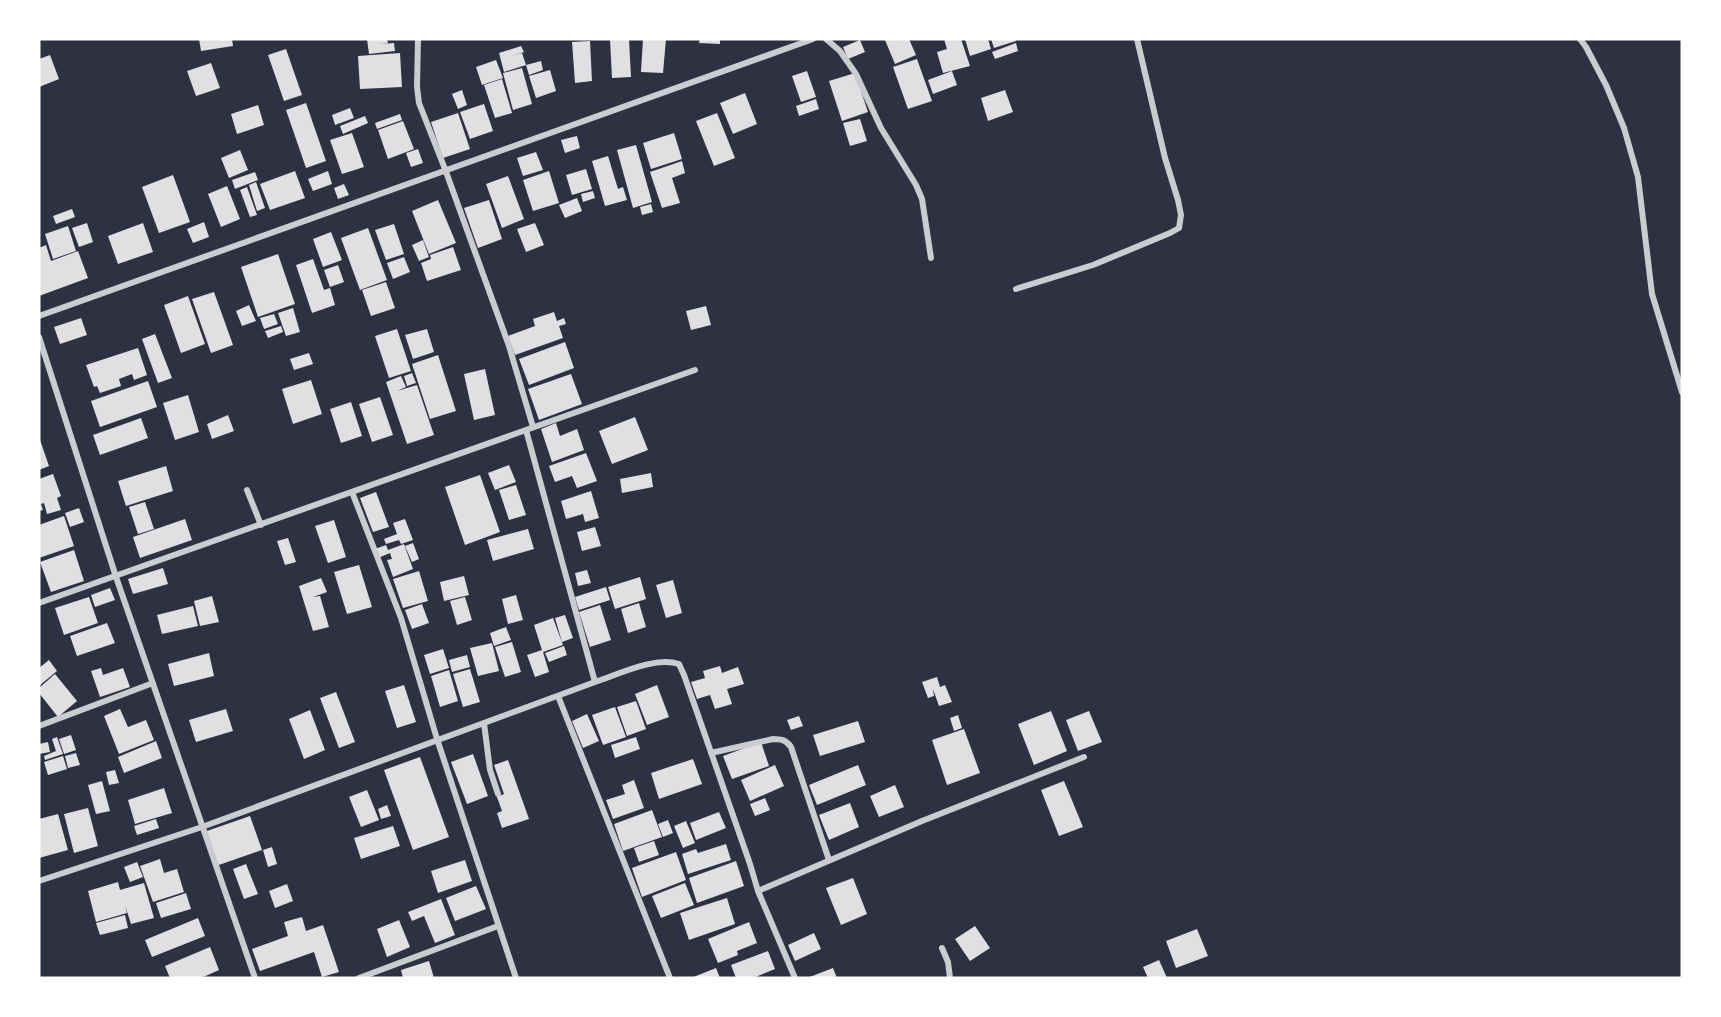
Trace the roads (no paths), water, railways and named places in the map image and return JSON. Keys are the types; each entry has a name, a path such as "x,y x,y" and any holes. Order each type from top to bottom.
{"street":[{"path":"418,39 419,103 508,346 595,682"},
{"path":"39,316 813,39"},
{"path":"826,39 840,51 856,74 888,142 916,185 922,199 931,258"},
{"path":"1016,289 1093,265 1179,228 1181,215 1178,200 1165,158 1137,39"},
{"path":"1580,39 1606,85 1624,128 1638,177 1652,294 1682,393"},
{"path":"39,337 116,577 255,978"},
{"path":"39,603 695,369"},
{"path":"247,490 261,525"},
{"path":"352,492 401,618 437,740 516,978"},
{"path":"39,881 202,826 595,682 657,662 668,661 679,664 684,675 758,891 795,978"},
{"path":"39,726 153,683"},
{"path":"558,696 670,978"},
{"path":"484,723 490,770 498,794"},
{"path":"711,753 773,738 787,741 829,860"},
{"path":"758,891 922,821 1084,757"},
{"path":"359,978 498,926"},
{"path":"942,948 948,962 950,978"}]}
